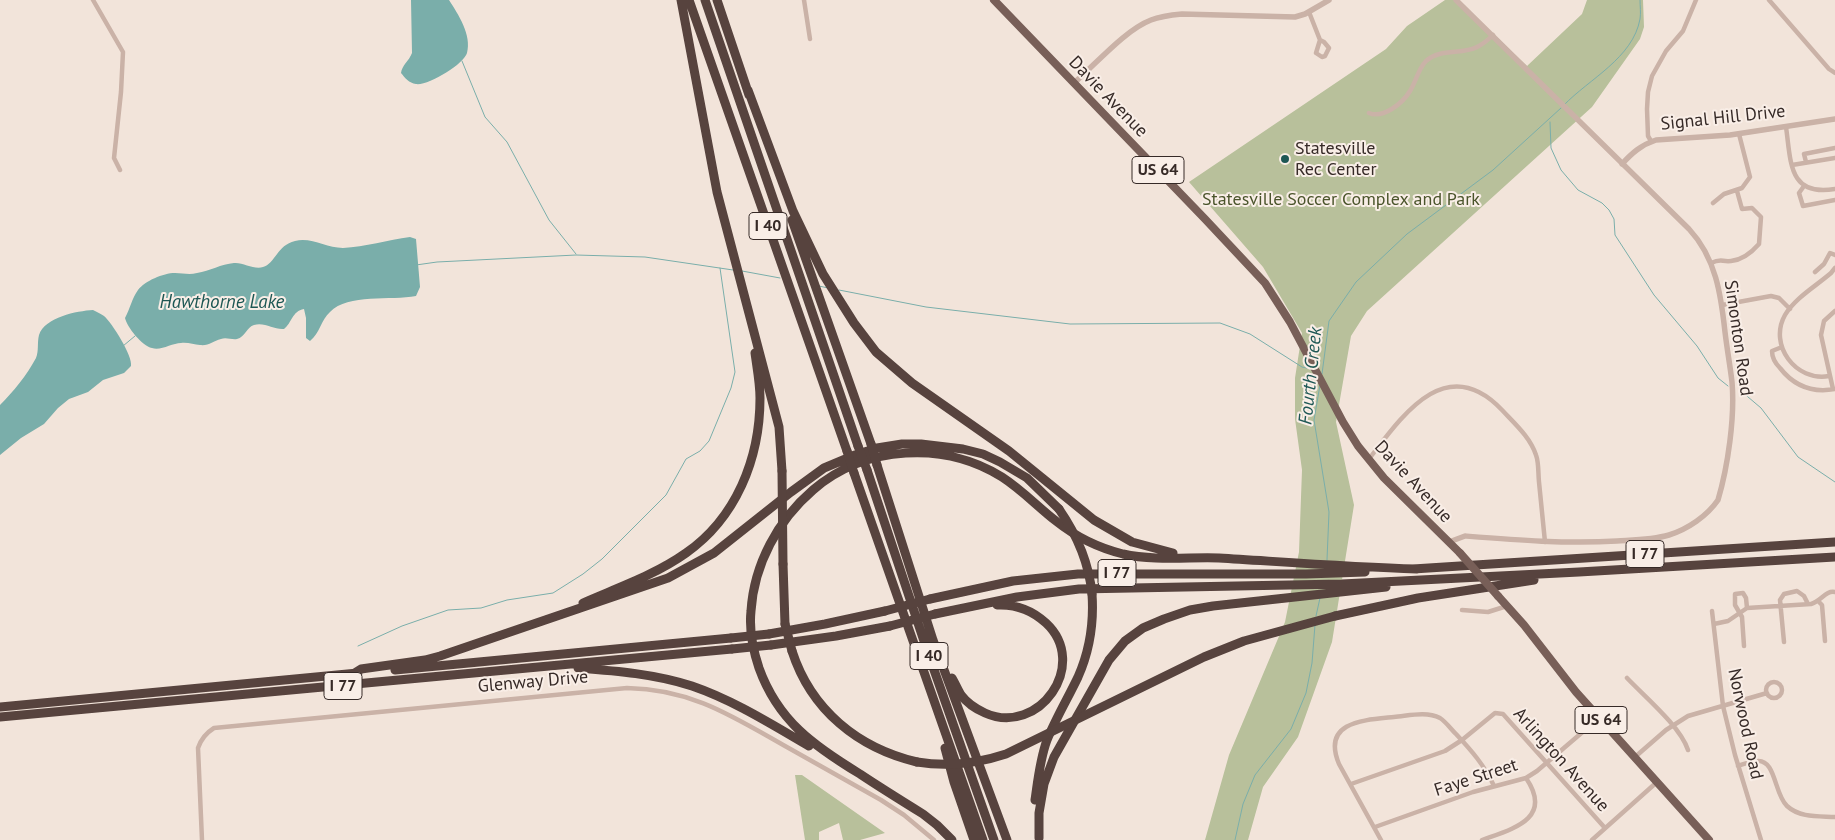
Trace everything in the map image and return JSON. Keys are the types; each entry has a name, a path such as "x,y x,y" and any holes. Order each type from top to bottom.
{"highway":[{"path":"680,0 694,64 707,146 734,260 779,427 782,471 785,624 792,651 813,696 825,711 856,738 886,753 917,762 959,765 982,761 1006,754 1204,657 1244,641 1335,616 1418,598 1579,572"},
{"name":"I 40","path":"689,0 983,840"},
{"name":"I 40","path":"705,0 927,650 994,840"},
{"path":"717,0 871,444 932,640 1007,840"},
{"path":"748,90 794,211 823,274 844,309 871,346 898,372 996,441 1100,525 1120,537 1144,546 1177,554 1215,558"},
{"path":"521,629 668,564 701,542 736,500 748,472 759,425 760,397 749,316"},
{"path":"353,674 361,669 433,658 668,578 714,553 824,468 855,454 902,444 921,444 963,449 983,454 1027,478 1059,510 1077,539 1091,582 1092,630 1084,661 1056,720 1044,751 1038,777 1035,807 1039,839"},
{"path":"952,840 923,814 817,747 785,716 774,700 762,675 751,633 751,610 756,582 765,554 784,520 798,504 830,477 861,463 890,455 922,453 952,456 1002,477 1067,529 1105,548 1138,556 1310,563 1345,570"},
{"name":"I 77","path":"0,707 769,634 885,611 1013,581 1078,574 1306,574 1345,570 1417,569 1835,542"},
{"name":"I 77","path":"0,717 771,645 890,626 935,614 1017,597 1079,589 1303,584 1341,588 1470,578 1835,557"},
{"path":"1039,839 1038,813 1044,784 1054,757 1109,660 1125,641 1143,628 1164,618 1190,610 1300,597 1341,588"},
{"path":"932,640 962,696 975,708 991,715 1005,718 1021,715 1037,708 1047,700 1057,687 1063,666 1062,648 1053,629 1038,614 1022,607 1005,604 977,605"},
{"path":"550,666 632,672 691,686 741,708 857,772"},
{"path":"928,685 954,782 974,840"}],"main road":[{"name":"Davie Avenue","path":"994,0 1238,253 1265,284 1290,322 1343,422 1369,460 1384,478 1460,553 1507,606 1599,718 1709,840"}],"street":[{"path":"93,0 122,52 121,92 114,158 120,170"},
{"path":"804,0 810,39"},
{"path":"1074,84 1132,30 1158,18 1182,14 1294,17 1309,12 1329,0"},
{"name":"Simonton Road","path":"1449,542 1465,536 1581,543 1659,538 1683,529 1712,509 1718,500 1731,429 1733,406 1732,382 1719,286 1711,263 1696,236 1456,0"},
{"path":"1651,142 1648,136 1647,109 1648,92 1652,76 1666,51 1683,31 1696,0"},
{"path":"1769,0 1829,69 1835,73"},
{"path":"1309,12 1320,40"},
{"path":"1369,113 1374,115 1383,113 1402,101 1410,92 1423,65 1428,60 1440,54 1477,48 1492,36"},
{"name":"Signal Hill Drive","path":"1622,164 1633,152 1651,142 1670,138 1739,134 1835,119"},
{"path":"1786,127 1796,178 1804,186 1817,190 1835,189"},
{"path":"1713,203 1724,194 1745,186 1750,177 1739,134"},
{"path":"1806,162 1804,154 1835,148"},
{"path":"1792,165 1835,158"},
{"path":"1804,186 1799,192 1803,206 1835,200"},
{"path":"1711,263 1719,260 1736,260 1746,255 1759,244 1761,217 1752,208 1742,209 1737,190"},
{"path":"1815,272 1824,264 1830,253 1835,255"},
{"path":"1829,376 1813,377 1803,373 1788,360 1782,347 1781,326 1790,309 1833,274 1835,268"},
{"path":"1722,305 1771,296 1784,301 1790,309"},
{"path":"1782,347 1772,351 1772,357 1786,377 1798,385 1812,390 1834,389 1829,376 1821,331 1824,321 1835,311"},
{"path":"1369,460 1403,415 1423,398 1443,388 1473,389 1500,408 1531,442 1537,457 1545,542"},
{"path":"1784,642 1780,600 1784,594 1790,591 1797,591 1804,596 1808,604"},
{"path":"1714,624 1728,621 1747,608 1808,604 1818,602 1827,593 1835,592"},
{"path":"1744,646 1742,617 1735,605 1735,594 1743,593 1746,598 1747,608"},
{"path":"1818,602 1822,605 1825,641"},
{"path":"1462,610 1488,612 1507,606"},
{"name":"Norwood Road","path":"1712,611 1723,706 1738,766 1761,840"},
{"path":"1627,678 1685,740 1688,750"},
{"name":"Glenway Drive","path":"202,840 198,748 207,732 214,728 627,688 656,689 682,695 726,713 881,800 904,815 934,840"},
{"path":"1635,757 1672,725 1688,716 1767,693"},
{"name":"Arlington Avenue","path":"1462,740 1495,712 1503,714 1605,828"},
{"path":"1381,840 1333,751 1335,741 1340,732 1352,723 1430,715 1441,719 1484,766 1494,786"},
{"name":"Faye Street","path":"1374,828 1465,795 1526,778 1599,718"},
{"path":"1351,784 1445,751 1462,740"},
{"path":"1738,766 1757,761 1768,764 1778,792 1786,805 1793,810 1810,816 1835,817"},
{"path":"1482,840 1516,828 1531,816 1535,807 1535,797 1526,778"},
{"path":"1592,840 1657,782"}],"green space":[{"name":"Statesville Soccer Complex and Park","path":"1445,0 1457,0 1527,66 1582,14 1587,0 1643,0 1644,27 1640,39 1592,107 1367,311 1351,336 1336,422 1354,505 1332,642 1298,737 1263,787 1248,840 1205,840 1229,755 1285,622 1299,552 1302,470 1295,419 1295,378 1302,333 1263,267 1189,182 1386,49 1407,26"},
{"path":"795,775 802,775 885,833 860,840 843,840 839,823 819,832 819,840 805,840"}],"water":[{"path":"411,0 449,0 463,25 468,39 467,53 459,63 437,78 422,84 411,83 401,73 412,53"},
{"name":"Hawthorne Lake","path":"410,237 416,239 420,287 416,296 359,300 338,306 327,315 310,341 306,338 304,309 297,312 284,329 258,324 252,326 237,339 223,338 203,345 178,343 155,349 148,347 136,336 125,318 138,290 150,281 165,274 194,274 234,263 260,268 271,262 284,246 301,240 343,248"},
{"path":"93,310 104,316 117,332 129,355 131,366 124,373 103,380 88,392 69,399 44,424 21,438 0,455 0,405 20,383 36,358 39,335 42,329 62,316"}],"waterway":[{"name":"Fourth Creek","path":"1564,105 1609,67 1629,45 1636,33 1640,19 1640,0"},
{"path":"462,61 485,117 507,142 549,220 576,254"},
{"name":"Fourth Creek","path":"1322,374 1329,321 1356,282 1407,234 1493,170 1561,108"},
{"path":"1550,122 1551,148 1561,170 1578,190 1602,203 1609,210 1614,219 1615,235 1654,295 1697,346 1718,378 1728,386"},
{"path":"416,265 437,262 576,255 645,257 733,270"},
{"path":"358,646 402,626 448,610 481,608 507,600 553,593 602,559 666,495 686,459 700,451 709,441 731,388 735,372 720,268"},
{"path":"742,271 780,278"},
{"path":"819,286 828,288"},
{"path":"839,290 926,307 1070,324 1220,323 1250,334 1302,367 1311,369"},
{"path":"123,346 135,336"},
{"name":"Fourth Creek","path":"1320,385 1314,420 1329,512 1327,560"},
{"path":"1741,391 1761,408 1798,457 1835,482"},
{"name":"Fourth Creek","path":"1316,616 1320,598"},
{"name":"Fourth Creek","path":"1235,840 1243,804 1255,775 1291,729 1306,693 1312,663 1315,625"}],"place":[{"name":"Statesville Rec Center","path":"1285,159"}]}
